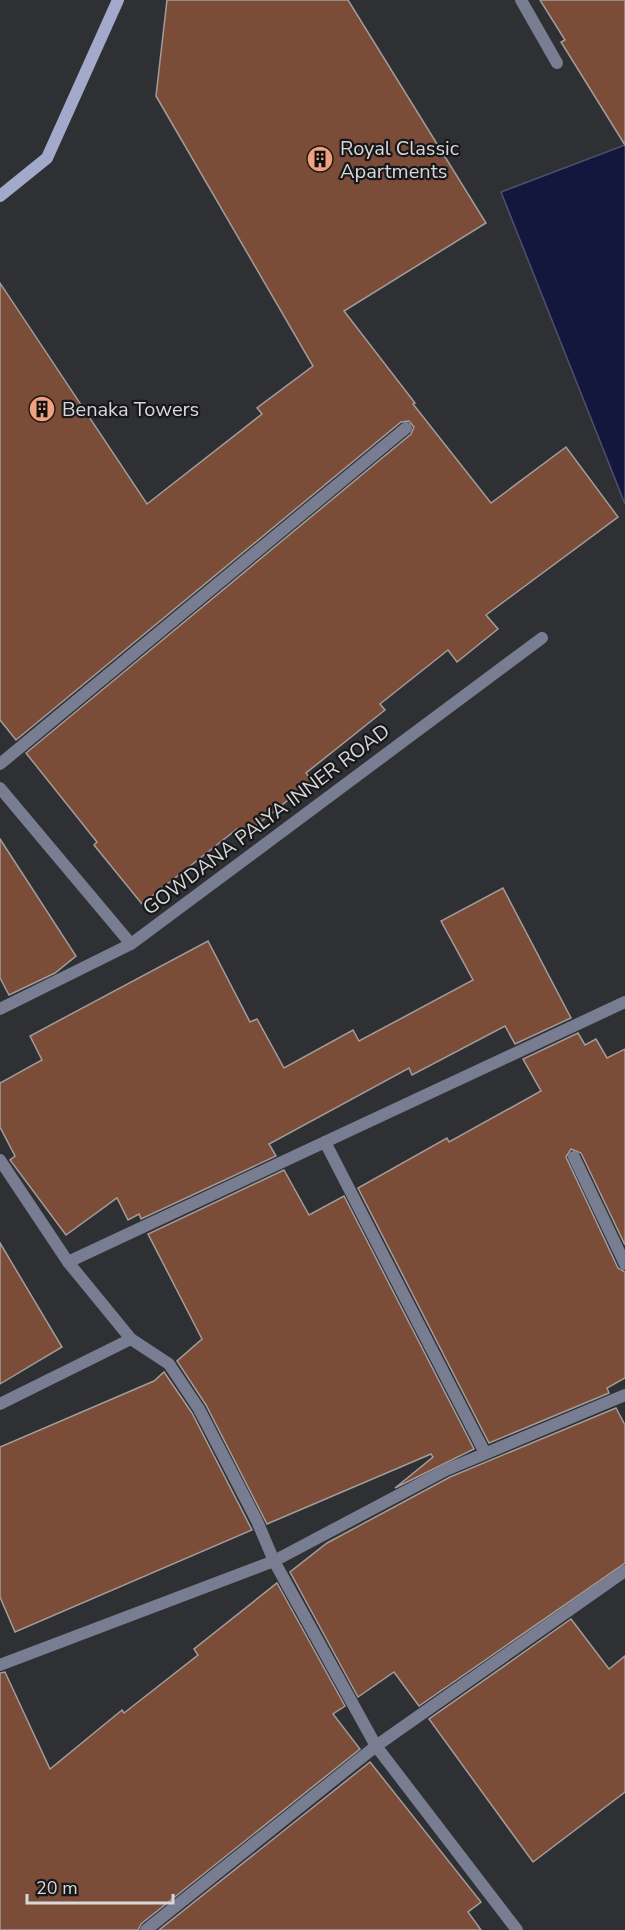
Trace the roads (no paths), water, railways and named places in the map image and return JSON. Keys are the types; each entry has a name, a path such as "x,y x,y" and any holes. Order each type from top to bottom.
{"main road":[{"path":"0,196 47,158 118,0"}],"street":[{"path":"521,0 557,63"},
{"path":"0,764 406,428"},
{"name":"GOWDANA PALYA INNER ROAD","path":"0,1009 131,944 542,638"},
{"path":"0,788 131,944"},
{"path":"68,1262 625,1002"},
{"path":"325,1142 485,1453"},
{"path":"574,1157 625,1264"},
{"path":"0,1160 68,1262 131,1339 170,1364 199,1409 257,1521 274,1562 376,1746 517,1930"},
{"path":"0,1404 131,1339"},
{"path":"0,1665 274,1562 446,1470 625,1395"},
{"path":"146,1930 376,1746 625,1571"}],"place":[{"name":"Royal Classic Apartments","path":"320,159"},
{"name":"Benaka Towers","path":"42,409"}]}
